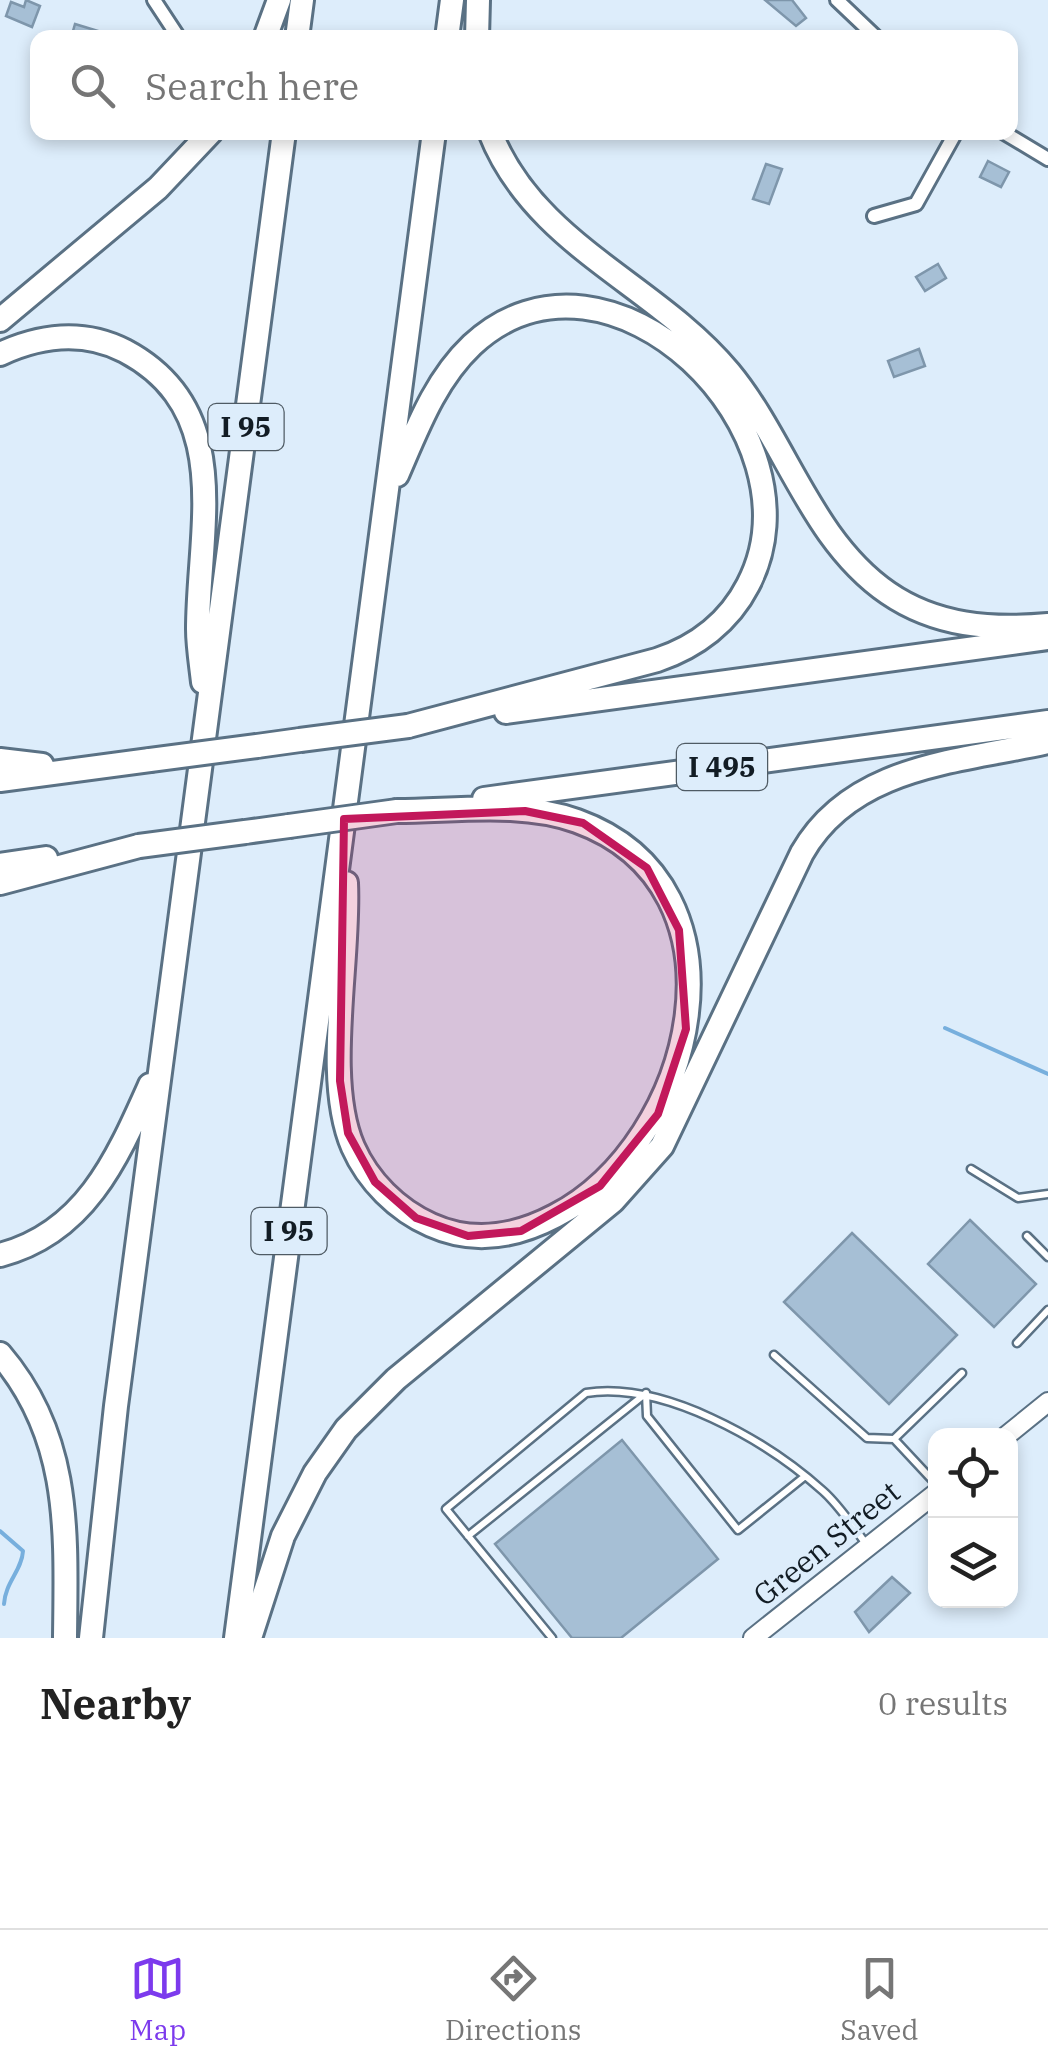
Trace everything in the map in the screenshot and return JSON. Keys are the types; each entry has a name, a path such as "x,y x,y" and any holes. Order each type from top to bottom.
{"highway":[{"path":"268,30 279,0"},
{"path":"298,30 302,0"},
{"path":"448,30 452,0"},
{"path":"477,30 478,0"},
{"path":"0,320 158,188 203,140"},
{"name":"I 95","path":"91,1638 110,1454 283,140"},
{"name":"I 95","path":"236,1638 433,140"},
{"path":"494,140 507,168 538,210 724,367 834,539 871,580 908,605 952,622 987,627 1048,625"},
{"path":"386,501 432,399 464,353 514,318 565,305 596,309 629,321 665,342 698,369 746,433 766,498 766,534 754,575 734,608 698,640 656,660 408,726"},
{"path":"0,354 54,337 100,341 148,366 184,407 197,435 205,473 198,631 207,721"},
{"path":"0,780 1048,638"},
{"name":"I 495","path":"0,865 1048,722"},
{"path":"250,1638 283,1536 314,1473 346,1429 396,1379 622,1193 662,1146 802,853 824,821 852,796 879,781 1048,742"},
{"path":"0,760 55,766 150,760"},
{"path":"343,825 347,913 340,1090 353,1148 380,1188 423,1222 468,1236 521,1231 561,1213 600,1186 632,1153 658,1114 676,1071 686,1029 686,976 677,923 661,888 641,862 616,841 583,823 524,811 397,811"},
{"path":"0,883 139,846"},
{"path":"0,1255 49,1235 89,1199 114,1162 162,1060"},
{"path":"0,1354 35,1404 60,1471 66,1524 64,1638"}],"main road":[{"path":"1016,1428 1048,1402"},
{"name":"Green Street","path":"763,1635 928,1499"}],"street":[{"path":"154,0 174,30"},
{"path":"838,0 870,30"},
{"path":"874,216 916,204 952,140"},
{"path":"1016,140 1048,160"}],"lane":[{"path":"971,1169 1018,1198 1048,1194"},
{"path":"1027,1236 1048,1257"},
{"path":"1016,1343 1048,1310"},
{"path":"774,1355 867,1438 894,1439 928,1475"},
{"path":"894,1439 962,1373"},
{"path":"552,1638 446,1508 586,1393 614,1389 646,1394 764,1444 825,1493 869,1546"},
{"path":"646,1394 647,1416 738,1530 804,1476"},
{"path":"468,1536 646,1394"}],"highlighted area":[{"path":"525,811 583,823 647,868 679,930 686,1029 658,1114 600,1186 521,1231 468,1236 416,1218 375,1182 348,1133 340,1081 344,819"}],"building":[{"path":"26,0 40,6 32,27 6,16 11,2 24,7"},
{"path":"765,0 792,0 806,18 796,26"},
{"path":"75,24 95,30 73,30"},
{"path":"988,161 1009,172 1001,187 980,177"},
{"path":"766,164 782,169 769,204 753,199"},
{"path":"938,264 946,278 925,291 916,277"},
{"path":"919,349 925,366 894,377 888,361"},
{"path":"970,1220 1036,1284 994,1327 928,1264"},
{"path":"852,1233 957,1335 889,1404 784,1302"},
{"path":"622,1440 718,1559 621,1638 572,1638 495,1544"},
{"path":"892,1577 910,1593 869,1632 855,1612"}],"waterway":[{"path":"945,1028 1048,1074"},
{"path":"0,1531 23,1551 4,1604"}]}
